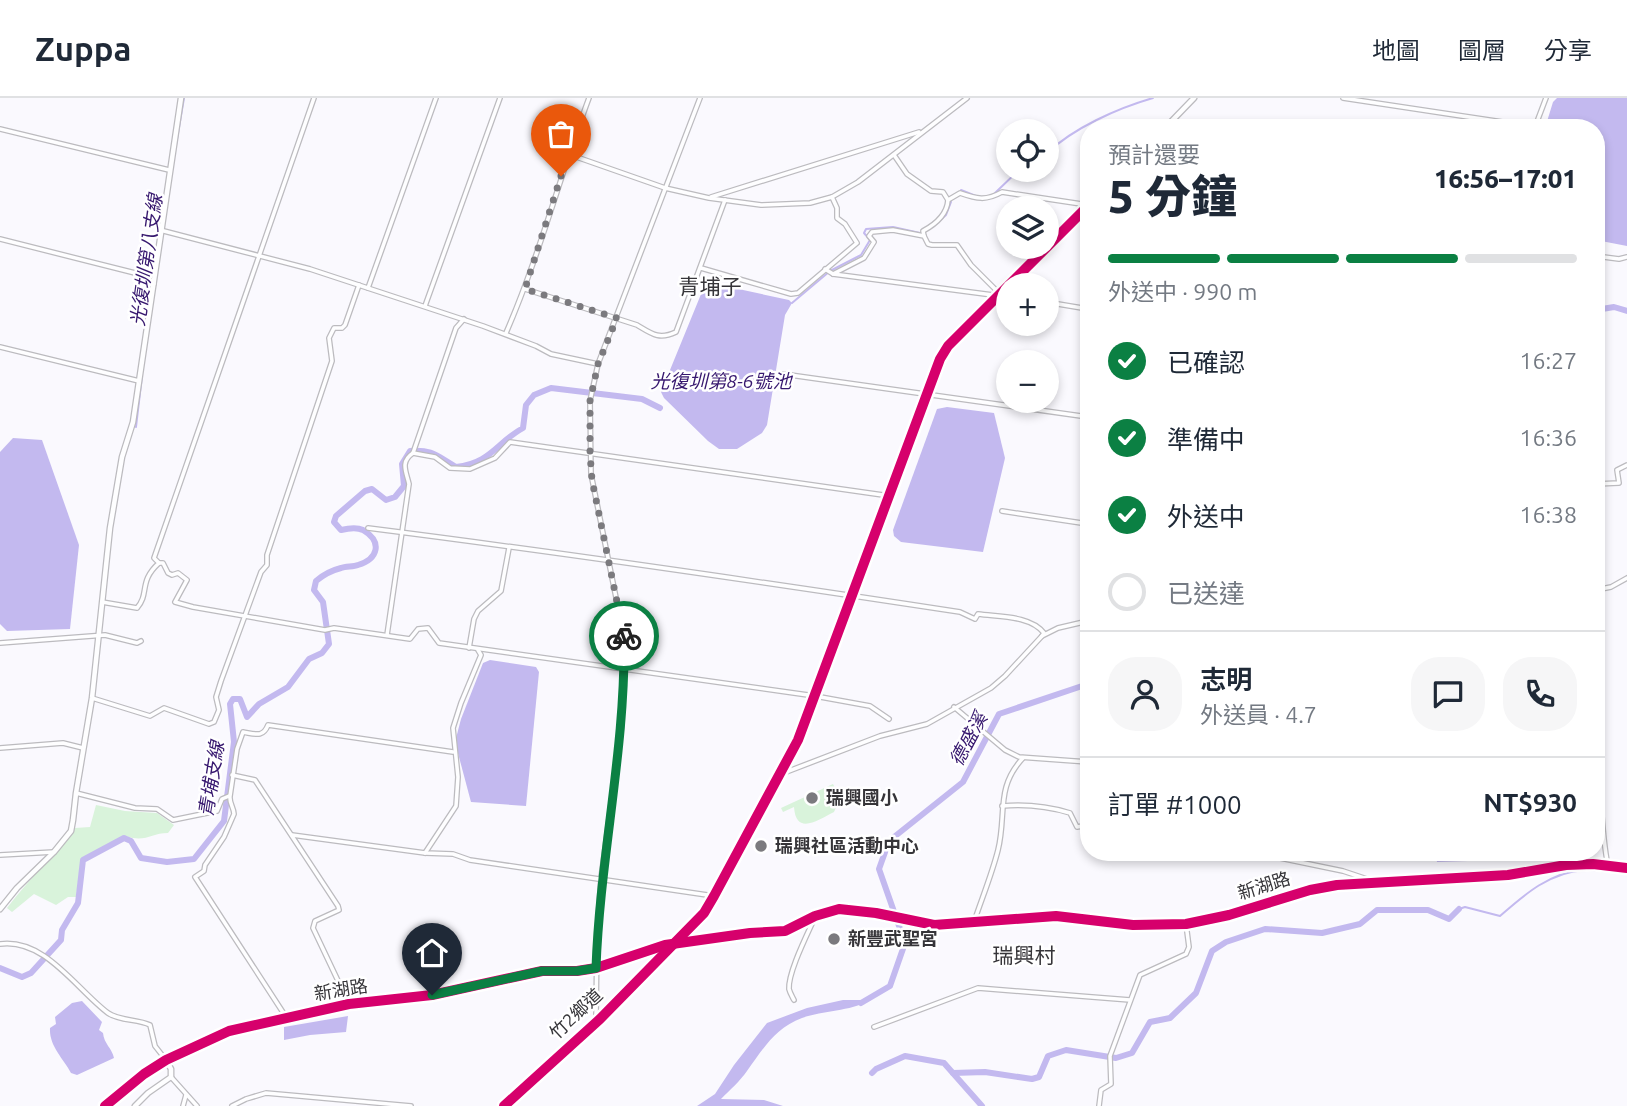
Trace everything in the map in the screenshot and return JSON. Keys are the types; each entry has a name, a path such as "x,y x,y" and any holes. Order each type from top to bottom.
{"street":[{"path":"0,909 71,831 92,698 112,516 122,457 133,422 181,98"},
{"path":"314,98 154,558 163,563 167,573 178,573 187,580 175,602 325,630 334,628 410,639 418,629 428,628 437,642 816,696 870,706 889,719"},
{"path":"368,288 436,98"},
{"path":"425,306 500,98"},
{"path":"505,334 525,289 568,154 589,98"},
{"path":"596,1019 601,878 622,723 623,631 592,480 590,401 598,364 700,98"},
{"path":"568,154 666,188 709,198 782,206 810,203 832,197 858,182 967,98"},
{"path":"1174,119 1194,98"},
{"path":"1343,98 1482,119"},
{"path":"1538,119 1546,98"},
{"path":"0,129 169,170"},
{"path":"709,198 919,132"},
{"path":"833,274 867,255 874,242 870,234 876,230 923,233 943,216 947,209 948,200 943,192 931,191 907,174 894,155"},
{"path":"948,200 960,193 976,199 990,199 1002,192 1080,204"},
{"path":"701,268 795,294 801,291 858,242 845,224 836,218 837,208 832,197"},
{"path":"525,289 637,325 657,337 676,332 725,200"},
{"name":"竹2鄉道","path":"1020,273 1080,213"},
{"path":"160,230 310,269 464,319 551,354 598,364"},
{"path":"923,233 928,244 957,245 971,265 996,290"},
{"path":"0,239 139,274 140,281 154,284"},
{"path":"1605,257 1627,257"},
{"path":"827,270 833,274 996,295"},
{"path":"92,698 150,716 164,708 209,724 214,722 219,710 216,697 218,689 261,572 267,565 267,555 332,360 329,338 334,328 342,328 345,325 359,285"},
{"name":"竹2鄉道","path":"504,1106 600,1018 704,913 798,740 940,359 948,346 996,297"},
{"path":"1059,304 1080,308"},
{"path":"387,636 409,484 404,466 407,457 413,453 456,328 464,319"},
{"path":"0,347 139,380"},
{"path":"783,374 1080,416"},
{"path":"413,453 435,457 446,466 458,470 470,469 489,461 510,442 890,496"},
{"path":"1605,484 1619,483 1616,470 1627,465"},
{"path":"1002,511 1080,523"},
{"path":"368,528 960,612 975,619 978,614 1031,622 1041,629 1042,636"},
{"path":"469,648 474,618 478,611 501,591 509,548"},
{"path":"102,602 137,608 141,604 145,580 159,563"},
{"path":"1605,588 1627,578"},
{"path":"780,774 880,736 927,724 990,688 1005,676 1042,636 1058,628 1080,623"},
{"path":"0,643 99,635 136,643 141,641"},
{"path":"425,853 456,806 458,777 453,752 455,721 481,655 477,649"},
{"path":"954,708 1005,750 1023,758 1080,762"},
{"path":"286,1017 195,877 204,872 205,865 224,837 233,814 229,796 239,740 243,732 261,735 265,733 268,725 453,752"},
{"path":"0,748 63,743 83,748"},
{"path":"974,922 999,848 1002,806 1008,776 1023,758"},
{"path":"232,775 255,779 338,906 339,910 315,920 313,928 349,1004"},
{"path":"76,793 135,808 157,809 173,820 217,811 223,798 229,796"},
{"path":"1002,806 1025,804 1070,813 1077,827 1080,826"},
{"path":"292,835 425,853 453,854 470,860 714,896"},
{"path":"1605,848 1608,866"},
{"path":"0,855 54,852"},
{"path":"1295,861 1376,881"},
{"name":"新湖路","path":"166,1060 229,1031 286,1017 349,1004 432,995 542,971 596,968 665,945 785,931 815,916 839,909 948,926 1056,916 1133,925 1186,924 1337,885 1508,875 1566,866 1627,868"},
{"path":"794,1000 789,991 790,983 801,947 815,916"},
{"path":"1099,1106 1101,1090 1111,1084 1110,1056 1140,975 1186,954 1189,947 1186,924"},
{"path":"0,944 21,945 43,955 110,1014 148,1023 153,1029 155,1046 171,1069 171,1077 197,1106"},
{"path":"874,1027 978,988 1130,1000"},
{"path":"105,1106 166,1060"},
{"path":"135,1106 171,1077"},
{"path":"232,1106 265,1093 411,1106"},
{"path":"183,1106 186,1095"}],"green space":[{"path":"833,784 835,788 831,791 838,803 834,812 815,822 803,823 796,816 794,807 783,812 781,808"},
{"path":"96,805 125,811 157,813 174,825 168,833 143,838 126,836 81,859 76,897 68,897 56,905 34,894 12,912 7,908 75,828 90,827"}],"water":[{"path":"1557,98 1627,98 1627,246 1605,242 1605,119 1548,119"},
{"name":"光復圳第8-6號池","path":"706,282 789,300 792,303 785,315 767,425 762,433 737,449 719,449 708,441 661,392"},
{"path":"947,407 994,413 1005,458 983,552 901,542 894,536 893,530 937,409"},
{"path":"13,438 42,440 79,545 70,629 7,631 0,624 0,452"},
{"path":"490,660 536,667 539,672 526,806 471,802 455,742 483,663"},
{"path":"843,1000 870,1000 854,1007 802,1018 784,1027 721,1099 764,1100 783,1106 697,1106 715,1094 767,1023 807,1008"},
{"path":"82,1001 102,1022 99,1030 103,1033 114,1058 77,1075 71,1073 57,1052 50,1028 56,1024 55,1017 72,1003"},
{"path":"348,1016 346,1032 284,1040 284,1027"}],"waterway":[{"name":"光復圳第八支線","path":"176,145 184,98"},
{"path":"1098,119 1153,98"},
{"path":"1059,144 1080,129"},
{"path":"995,193 1006,182"},
{"path":"961,190 976,196"},
{"path":"936,224 946,215 951,202"},
{"path":"792,303 830,271 861,255 870,240 864,233 866,229 893,227 920,233"},
{"name":"德盛溪","path":"1605,308 1614,307 1627,311"},
{"name":"光復圳第八支線","path":"136,427 142,376"},
{"name":"青埔支線","path":"0,968 22,977 31,973 61,940 62,930 78,903 83,860 124,838 131,841 141,858 167,862 194,859 224,821 234,742 230,704 233,699 240,699 247,717 259,704 288,687 309,659 322,653 329,644 323,602 314,590 316,581 335,570 365,562 376,550 373,540 363,530 341,530 334,522 336,516 365,491 372,489 386,500 395,497 404,486 402,464 410,451 430,453 456,467 477,461 523,428 526,405 534,395 551,388 642,399 660,408"},
{"name":"德盛溪","path":"861,1003 890,986 905,943 879,869 889,841 963,782 999,714 1080,687"},
{"path":"1459,909 1465,907 1500,916 1529,892 1560,875 1585,870 1617,870"},
{"path":"953,1073 985,1072 1032,1079 1039,1077 1048,1056 1066,1050 1116,1058 1132,1053 1150,1022 1170,1018 1196,993 1212,951 1226,942 1265,929 1322,933 1360,924 1377,910 1428,910 1449,919 1459,909"},
{"path":"872,1073 905,1056 944,1063 982,1106"}],"cycle path":[{"path":"504,1106 600,1019 704,913 798,740 940,359 948,346 1080,214"},
{"path":"105,1106 166,1060 229,1031 349,1004 432,995 542,971 596,968 665,945 785,931 815,916 839,909 876,913 934,925 1056,916 1133,925 1186,924 1337,885 1508,875 1566,865 1593,864 1627,868"}],"way so far":[{"path":"561,176 525,289 617,318 598,364 590,401 590,453 592,480 624,636"}],"place":[{"name":"瑞興國小","path":"812,798"},
{"name":"瑞興社區活動中心","path":"761,846"},
{"name":"新豐武聖宮","path":"834,939"}],"district":[{"name":"青埔子","path":"710,287"},
{"name":"瑞興村","path":"1024,956"}],"route":[{"path":"432,995 542,971 596,968 601,878 622,723 624,636"}]}
